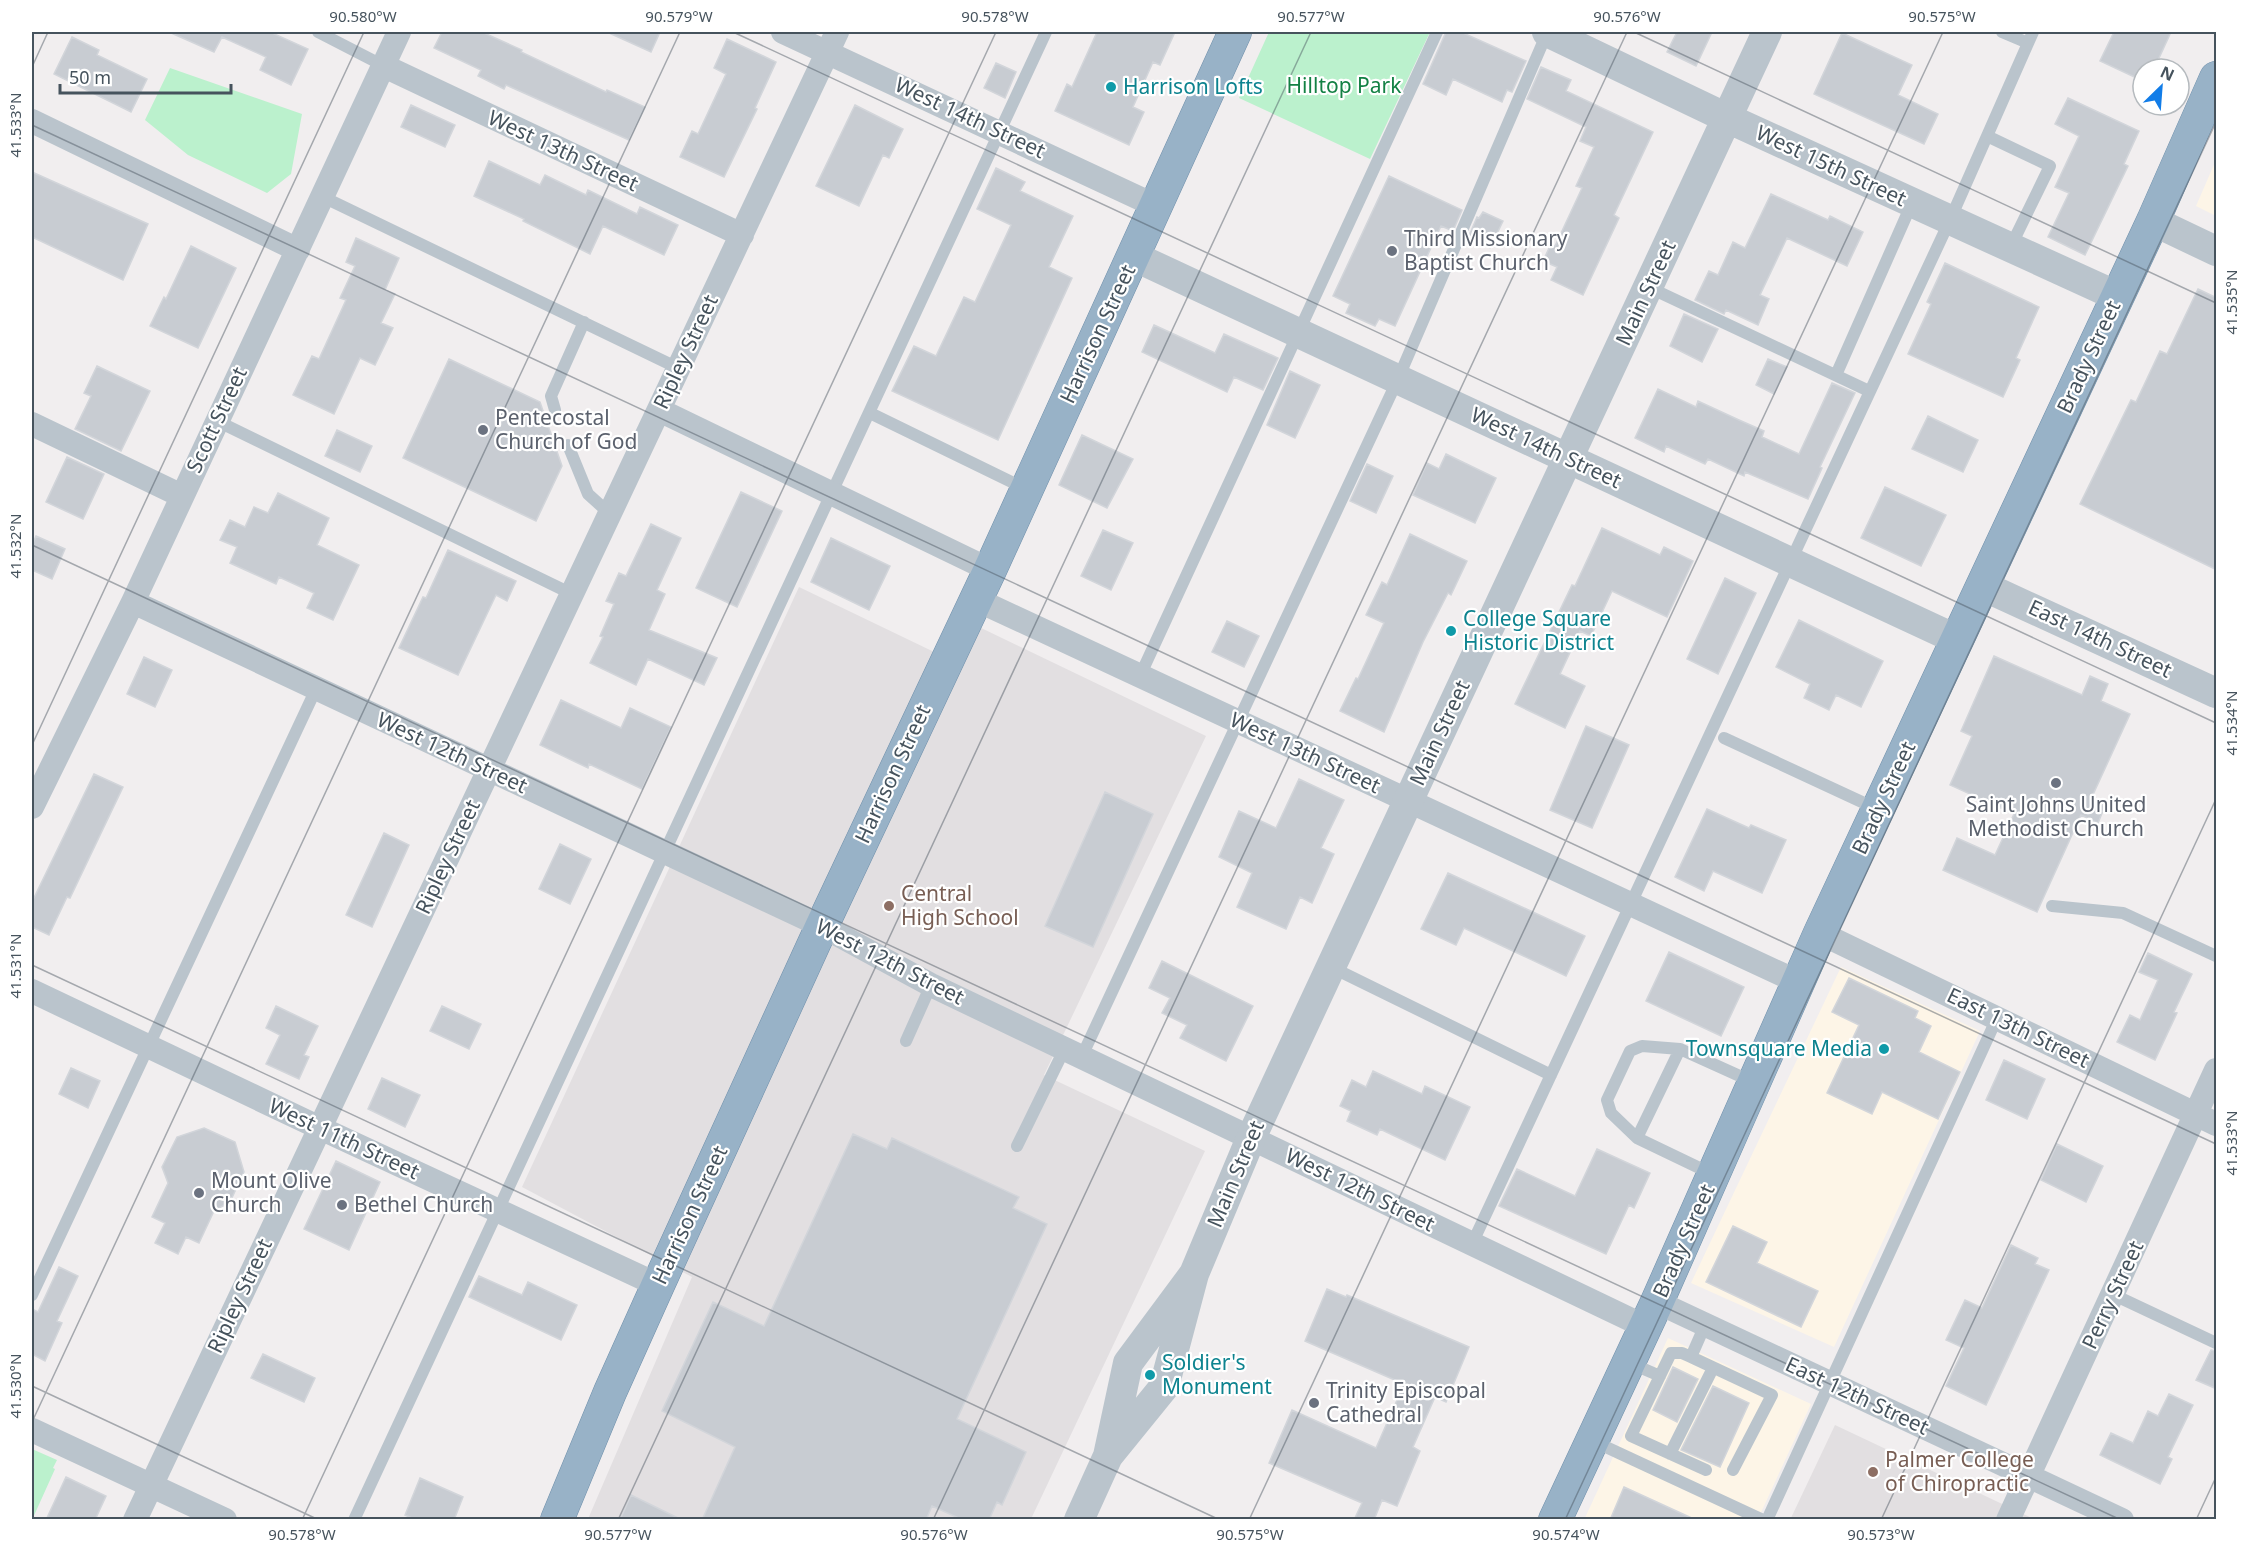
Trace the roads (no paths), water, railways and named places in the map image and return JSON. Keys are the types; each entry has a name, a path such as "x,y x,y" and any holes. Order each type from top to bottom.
{"highway":[{"name":"Harrison Street","path":"557,1520 610,1392 658,1285 822,926 990,570 1235,32"},
{"name":"Brady Street","path":"1556,1520 1651,1315 1820,933 1959,640 2217,78"}],"street":[{"name":"Scott Street","path":"32,807 40,770 133,602 399,32"},
{"name":"West 14th Street","path":"783,32 833,42 1000,131 1156,206"},
{"name":"West 15th Street","path":"1547,32 1727,118 2117,296"},
{"name":"Main Street","path":"1108,1456 1164,1387 1194,1274 1251,1138 1767,32"},
{"name":"Ripley Street","path":"135,1520 833,42"},
{"name":"West 13th Street","path":"384,66 742,235"},
{"path":"32,121 298,250"},
{"path":"2153,221 2217,251"},
{"name":"West 14th Street","path":"1133,256 1959,640"},
{"path":"659,410 990,570"},
{"path":"32,424 182,496"},
{"name":"East 14th Street","path":"1983,586 2217,693"},
{"name":"West 13th Street","path":"975,599 1798,982"},
{"name":"West 12th Street","path":"133,602 822,926 931,985 1472,1244 1651,1315"},
{"name":"East 13th Street","path":"1820,933 2206,1119"},
{"name":"West 11th Street","path":"32,991 658,1285"},
{"name":"Perry Street","path":"2008,1520 2114,1295 2206,1119 2217,1070"},
{"name":"Main Street","path":"1079,1520 1108,1456 1128,1363 1194,1274"},
{"name":"East 12th Street","path":"1651,1315 1705,1325 2122,1520"},
{"path":"32,1430 225,1520"}],"lane":[{"path":"318,32 384,66"},
{"path":"354,1520 1046,32"},
{"path":"1140,676 1437,32"},
{"path":"1017,1146 1074,1052 1238,722 1398,379 1547,32"},
{"path":"1472,1244 1950,220 2031,37 2002,32"},
{"path":"1987,136 2050,166 2011,248"},
{"path":"323,197 678,368"},
{"path":"1836,375 1912,203"},
{"path":"1648,287 1869,391"},
{"path":"555,410 551,396 584,322"},
{"path":"870,413 1027,489"},
{"path":"217,421 572,594"},
{"path":"568,445 588,494 610,514"},
{"path":"32,1296 316,689"},
{"path":"1724,738 1878,810"},
{"path":"2052,906 2123,913 2217,956"},
{"path":"1331,967 1551,1075"},
{"path":"906,1041 931,985"},
{"path":"1592,1440 1765,1520 1997,1018"},
{"path":"1713,1174 1638,1138 1611,1113 1607,1100 1630,1051 1642,1046 1680,1048 1754,1082"},
{"path":"1638,1138 1680,1048"},
{"path":"2114,1295 2217,1343"},
{"path":"1691,1357 1705,1325"},
{"path":"1706,1470 1631,1436 1671,1353 1682,1353 1772,1395 1733,1470"},
{"path":"1629,1362 1660,1376"},
{"path":"1670,1454 1713,1368"},
{"path":"1647,1467 1655,1447"}],"place":[{"name":"Harrison Lofts","path":"1111,87"},
{"name":"Third Missionary Baptist Church","path":"1392,251"},
{"name":"Pentecostal Church of God","path":"483,430"},
{"name":"College Square Historic District","path":"1451,631"},
{"name":"Saint Johns United Methodist Church","path":"2056,783"},
{"name":"Central High School","path":"889,906"},
{"name":"Townsquare Media","path":"1884,1049"},
{"name":"Mount Olive Church","path":"199,1193"},
{"name":"Bethel Church","path":"342,1205"},
{"name":"Soldier's Monument","path":"1150,1375"},
{"name":"Trinity Episcopal Cathedral","path":"1314,1403"},
{"name":"Palmer College of Chiropractic","path":"1873,1472"}],"park label":[{"name":"Hilltop Park","path":"1344,86"}]}
